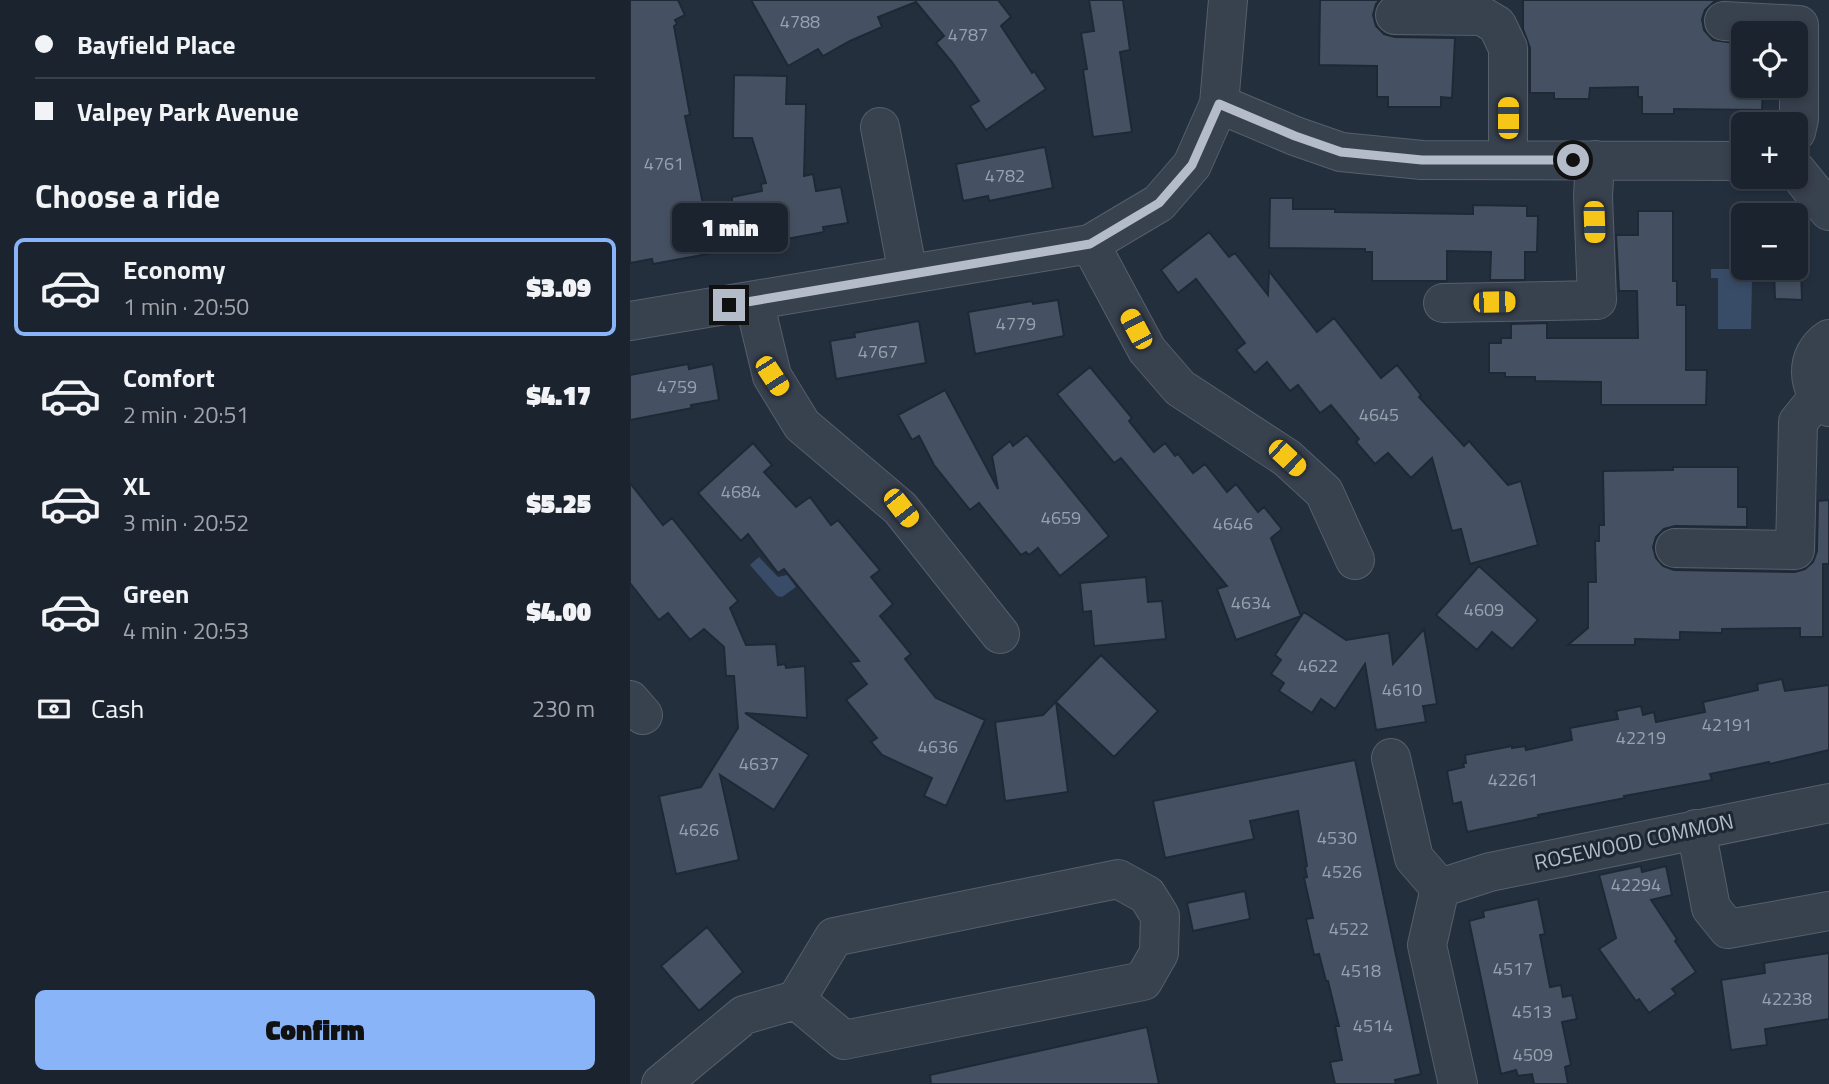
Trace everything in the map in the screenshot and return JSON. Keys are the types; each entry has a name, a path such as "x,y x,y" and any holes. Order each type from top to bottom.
{"street":[{"path":"630,321 1090,244 1159,203 1192,165 1219,104 1228,0"},
{"path":"1395,15 1482,16 1497,25 1508,48 1507,160"},
{"path":"1724,21 1799,25 1799,112"},
{"path":"1219,104 1341,152 1422,160 1731,161"},
{"path":"880,127 908,274"},
{"path":"1443,303 1597,300 1593,196 1595,160"},
{"path":"1808,184 1828,207"},
{"path":"1090,244 1147,350 1180,388 1287,458 1324,492 1355,560"},
{"path":"754,301 772,376 802,425 901,508 1000,634"},
{"path":"1675,548 1795,550 1798,422 1824,402 1811,378 1811,365 1816,352 1829,339"},
{"path":"1391,758 1414,858 1440,888 1427,945 1458,1084"},
{"name":"ROSEWOOD COMMON","path":"1440,888 1490,872 1829,803"},
{"path":"1696,829 1711,908 1728,929 1829,911"},
{"path":"661,1084 744,1015 796,1000 834,937 1118,879 1147,895 1160,916 1160,953 1143,981 844,1040 796,1000"}],"water":[{"path":"1711,269 1731,269 1731,280 1752,280 1751,329 1718,329 1718,278 1711,278"},
{"path":"759,557 778,577 787,575 796,587 782,597 777,596 750,565"}],"building":[{"path":"630,0 678,0 685,15 675,20 677,24 674,26 690,115 685,116 713,253 653,264 652,259 630,263"},
{"path":"751,0 998,0 1011,17 1001,26 1046,89 986,130 970,106 979,101 936,43 944,36 916,2 878,17 882,27 823,56 818,49 788,66"},
{"path":"1089,0 1123,0 1130,50 1120,52 1132,132 1093,137 1083,70 1087,69 1081,33 1094,31"},
{"path":"1320,0 1380,0 1373,15 1376,26 1384,34 1395,37 1455,38 1452,98 1441,97 1441,107 1388,107 1388,97 1377,97 1377,66 1319,65"},
{"path":"1523,0 1721,0 1705,10 1702,19 1704,30 1713,40 1731,42 1731,98 1762,98 1762,110 1674,109 1674,114 1642,114 1642,97 1638,97 1638,87 1590,88 1589,99 1554,99 1554,93 1530,93 1530,48 1523,29"},
{"path":"734,75 787,76 786,104 806,104 804,176 813,174 816,191 841,187 848,223 823,227 824,232 732,249 732,197 762,191 761,184 766,183 752,138 733,138"},
{"path":"1045,147 1053,188 989,201 988,196 963,201 956,164"},
{"path":"1270,198 1293,198 1293,209 1335,209 1335,212 1473,214 1473,205 1527,206 1527,216 1538,216 1537,252 1525,252 1525,280 1490,280 1491,252 1447,251 1447,281 1372,281 1372,252 1365,252 1365,249 1269,248"},
{"path":"1638,211 1673,211 1673,281 1677,281 1677,305 1686,305 1686,370 1707,370 1706,405 1601,405 1601,382 1535,381 1535,377 1505,377 1505,373 1489,373 1489,343 1501,343 1501,338 1511,338 1511,324 1547,323 1547,338 1638,338 1637,291 1619,291 1616,235 1638,235"},
{"path":"1209,232 1229,257 1235,253 1268,295 1269,271 1317,332 1334,318 1381,378 1397,365 1421,395 1419,397 1464,446 1469,441 1508,485 1521,481 1538,545 1470,564 1461,529 1452,531 1432,458 1411,478 1388,453 1375,464 1356,442 1359,439 1331,405 1320,413 1298,385 1290,391 1267,362 1255,373 1236,350 1245,343 1196,279 1178,293 1161,270"},
{"path":"1774,280 1801,280 1802,300 1775,299"},
{"path":"1058,300 1064,336 975,354 968,312 1032,301 1033,304"},
{"path":"919,321 926,363 836,379 830,341 855,337 854,333"},
{"path":"688,364 689,369 713,364 719,400 630,420 630,375"},
{"path":"1090,367 1132,418 1129,421 1154,452 1165,443 1193,473 1205,464 1227,492 1236,484 1258,512 1264,507 1282,529 1271,538 1301,616 1236,640 1217,589 1227,586 1121,458 1114,463 1057,394"},
{"path":"945,390 998,489 992,456 1010,441 1013,446 1027,435 1109,536 1060,576 1038,548 1029,555 1026,552 1021,555 979,503 970,510 934,465 919,436 912,440 898,415"},
{"path":"753,443 772,465 764,472 796,507 810,497 831,525 838,520 880,570 871,577 893,604 880,616 911,654 905,659 936,698 985,720 946,806 924,796 932,778 882,755 871,742 877,738 846,700 867,684 850,662 859,661 784,569 778,573 748,534 741,541 698,493"},
{"path":"1673,467 1738,467 1738,507 1747,507 1747,527 1675,526 1664,529 1656,537 1653,547 1656,558 1663,566 1674,570 1795,572 1805,569 1813,562 1817,551 1818,501 1829,500 1829,564 1823,564 1823,637 1800,637 1800,628 1722,629 1722,633 1680,632 1680,640 1635,639 1635,645 1568,645 1588,628 1588,582 1596,582 1595,541 1599,541 1599,525 1604,525 1603,471 1673,470"},
{"path":"630,483 663,525 672,518 738,601 730,608 746,645 776,644 778,665 785,664 786,668 805,666 807,718 745,713 809,755 774,810 720,775 739,860 676,874 659,796 701,787 738,728 734,676 726,676 724,647 704,629 690,640 668,613 659,620 630,583"},
{"path":"1479,566 1538,620 1512,649 1492,632 1477,650 1436,615"},
{"path":"1146,577 1148,602 1162,601 1166,639 1094,646 1091,611 1083,612 1080,583"},
{"path":"1304,612 1346,640 1389,633 1393,664 1424,629 1437,704 1423,706 1426,722 1376,730 1365,664 1335,709 1321,699 1312,713 1279,691 1284,683 1271,674 1281,660 1275,655"},
{"path":"1101,655 1158,711 1114,757 1056,702 1068,792 1005,801 995,722 1043,715"},
{"path":"1782,679 1785,691 1829,685 1829,750 1710,774 1712,780 1624,796 1625,798 1467,832 1461,802 1453,804 1447,771 1464,767 1465,755 1512,746 1525,746 1526,750 1572,740 1570,728 1618,719 1616,711 1641,706 1643,715 1654,712 1656,722 1705,712 1703,702 1758,690 1757,684"},
{"path":"1355,760 1421,1074 1395,1080 1396,1084 1335,1084 1330,1062 1342,1060 1335,1026 1339,1026 1319,954 1314,955 1306,919 1313,918 1304,878 1307,877 1307,866 1298,811 1250,821 1254,839 1165,858 1153,801"},
{"path":"1641,866 1642,872 1666,866 1672,895 1651,900 1696,972 1672,989 1676,994 1649,1013 1639,999 1636,1001 1599,949 1616,938 1599,875"},
{"path":"1245,891 1250,919 1193,931 1187,903"},
{"path":"1538,899 1545,934 1540,935 1550,987 1561,985 1563,997 1572,995 1577,1019 1562,1022 1571,1065 1565,1067 1568,1084 1534,1084 1532,1074 1518,1076 1516,1070 1501,1074 1469,921 1484,917 1483,911"},
{"path":"707,927 743,972 699,1011 661,966"},
{"path":"1829,953 1829,1019 1765,1029 1767,1045 1731,1050 1721,980 1765,973 1764,963"},
{"path":"1147,1027 1159,1084 931,1084 930,1075"}],"route":[{"path":"729,305 1090,244 1159,203 1192,165 1219,104 1341,152 1422,160 1573,160"}]}
